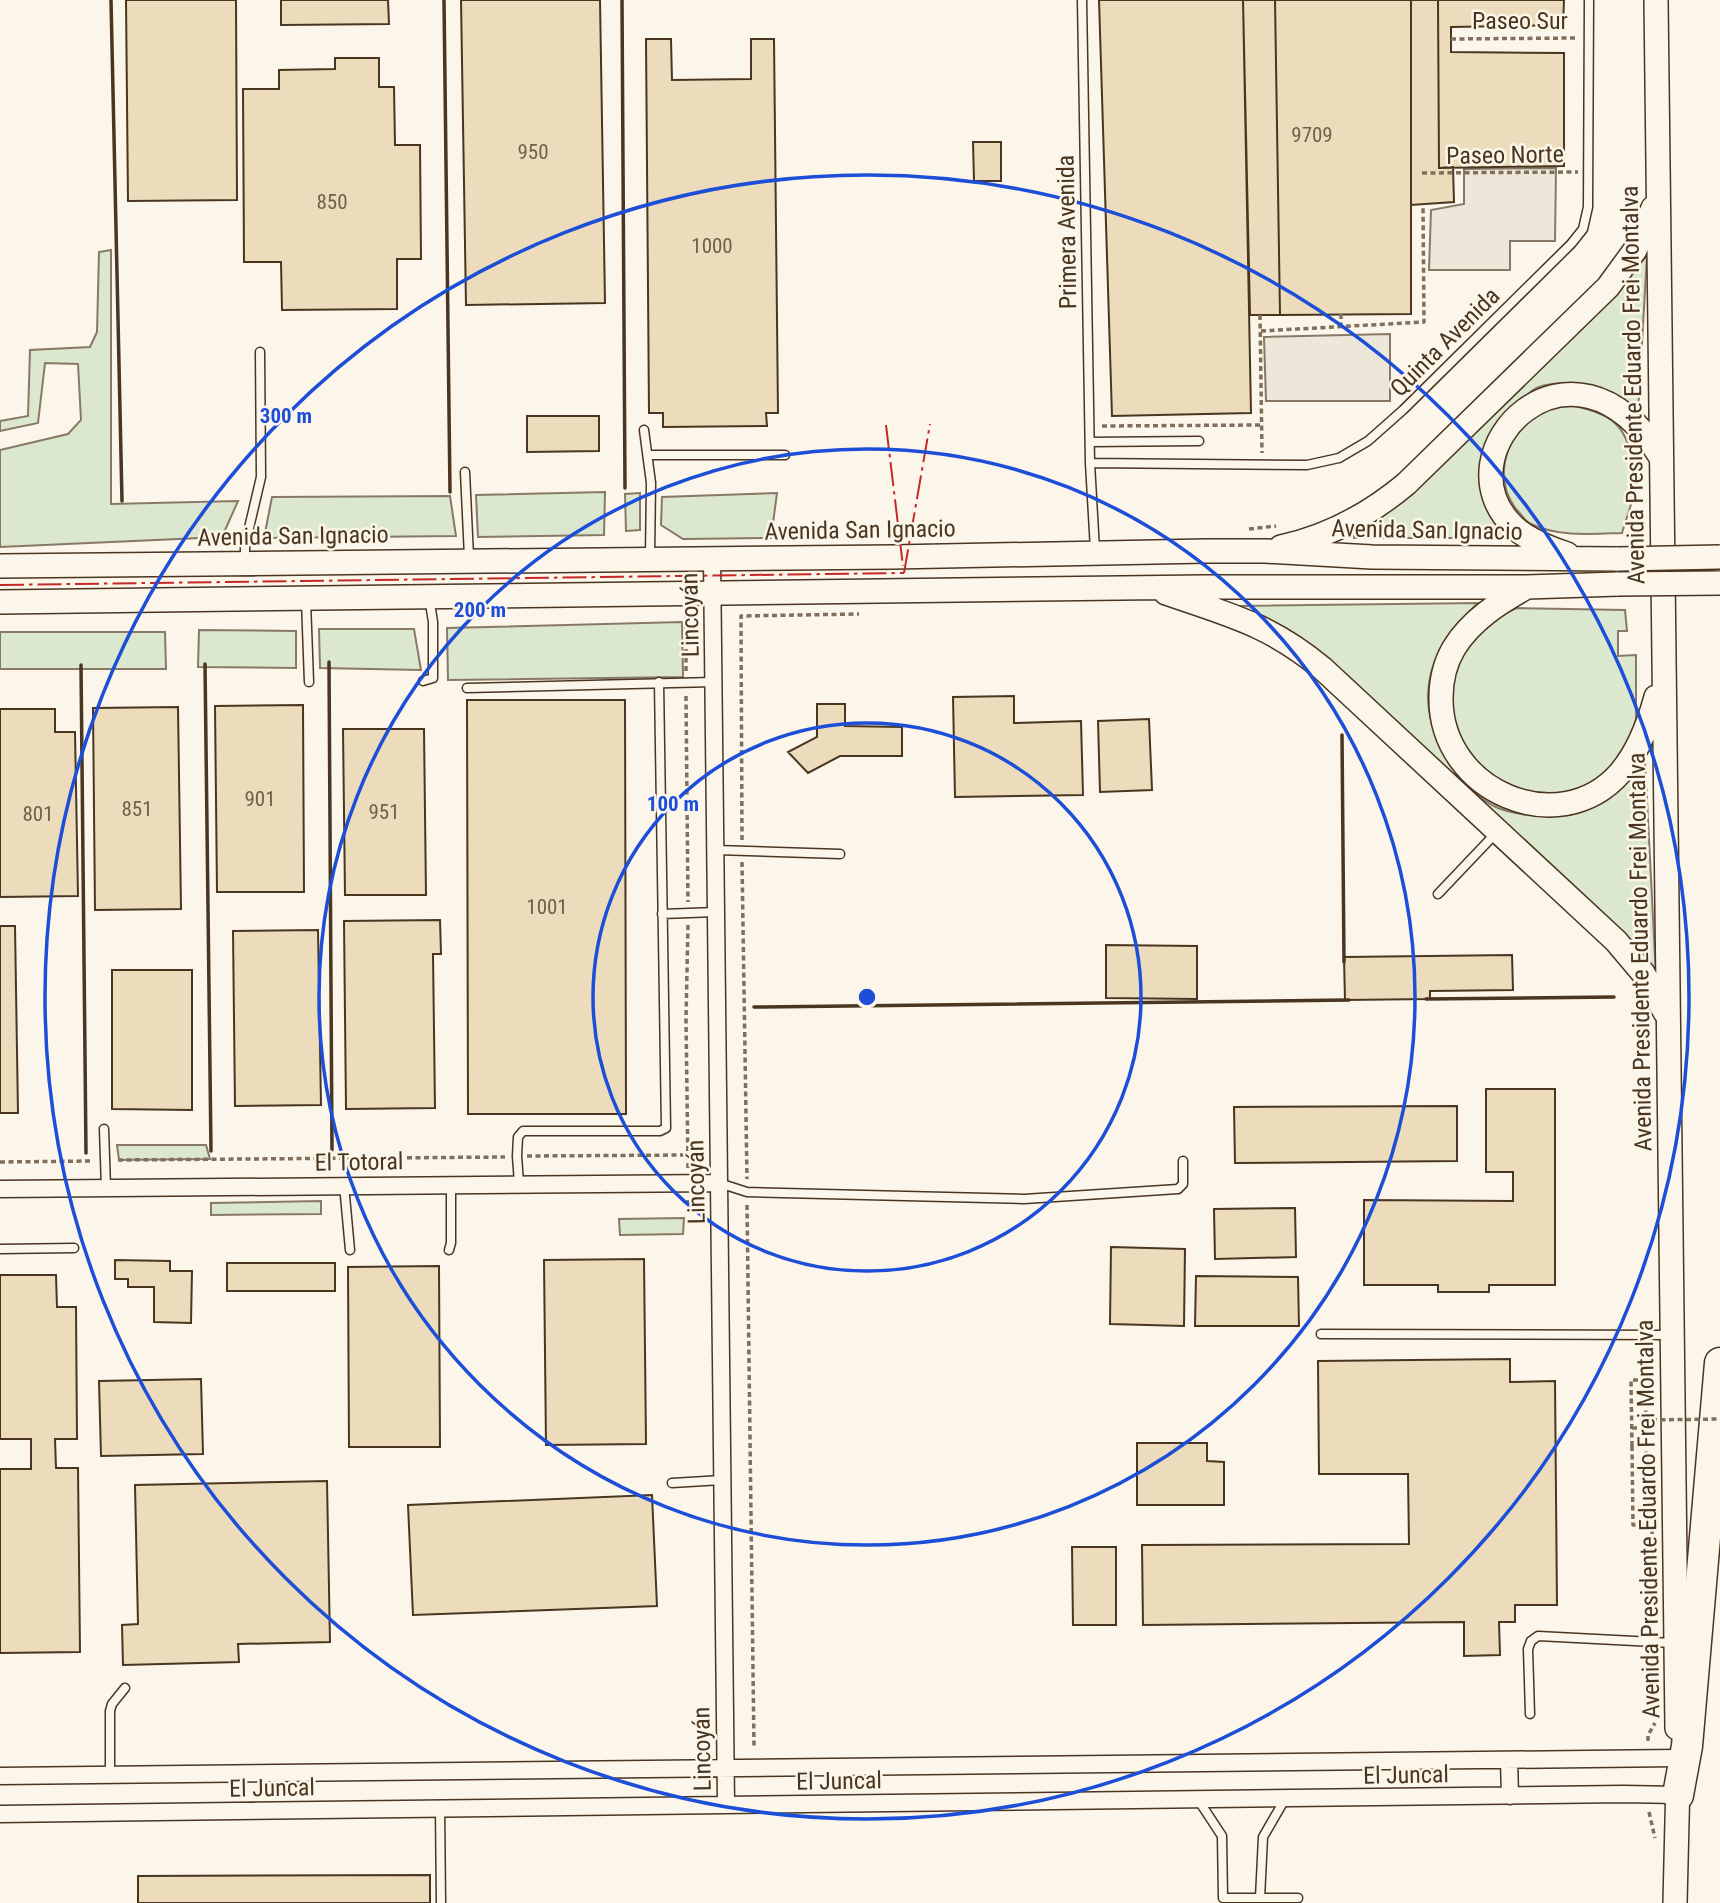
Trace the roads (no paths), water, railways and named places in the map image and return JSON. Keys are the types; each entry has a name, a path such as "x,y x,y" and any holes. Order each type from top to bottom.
{"highway":[{"path":"1678,1795 1687,1746 1720,1363"}],"main road":[{"name":"Avenida Presidente Eduardo Frei Montalva","path":"1656,0 1662,670 1678,1795 1675,1903"},
{"path":"1265,551 1348,523 1406,484 1613,282 1627,264 1642,236 1658,192"},
{"path":"1580,558 1523,534 1499,506 1493,481 1494,458 1508,425 1527,407 1548,398 1567,394 1590,396 1629,417 1660,456"},
{"path":"1204,587 1214,571 1213,561 1205,551"},
{"name":"Avenida San Ignacio","path":"0,566 1205,551 1265,551 1372,557 1720,557"},
{"path":"576,594 582,585 584,573 577,559"},
{"path":"0,602 1720,583"},
{"path":"1527,587 1504,600 1471,627 1454,648 1443,674 1441,716 1450,744 1466,769 1490,788 1516,799 1543,804 1572,802 1598,791 1620,773 1639,744 1654,707 1662,670"},
{"path":"1151,588 1243,619 1295,647 1322,668 1626,952 1650,984 1667,1018"}],"street":[{"name":"Lincoyán","path":"712,558 726,1805"},
{"name":"El Totoral","path":"0,1189 719,1182"},
{"name":"El Juncal","path":"0,1776 1677,1758"},
{"path":"1510,1760 1510,1796"},
{"name":"El Juncal","path":"0,1814 1678,1795"}],"lane":[{"name":"Primera Avenida","path":"1082,0 1090,463 1095,553"},
{"name":"Quinta Avenida","path":"1090,463 1307,465 1339,458 1368,441 1403,410 1580,235 1587,215 1589,0"},
{"path":"245,562 245,545 261,477 260,352"},
{"path":"644,430 651,483 650,559"},
{"path":"1090,442 1199,442"},
{"path":"649,455 785,454"},
{"path":"465,472 469,560"},
{"path":"423,681 433,678 433,622 429,596"},
{"path":"306,598 309,682"},
{"path":"519,1183 518,1137 523,1131 660,1131 666,1128 659,682"},
{"path":"467,688 714,682"},
{"path":"1438,894 1497,831"},
{"path":"716,850 840,854"},
{"path":"662,914 716,912"},
{"path":"104,1129 106,1188"},
{"path":"719,1182 747,1192 1024,1199 1178,1189 1183,1184 1183,1161"},
{"path":"449,1250 451,1184"},
{"path":"344,1185 350,1250"},
{"path":"0,1249 74,1248"},
{"path":"1321,1334 1671,1335"},
{"path":"672,1483 722,1480"},
{"path":"1530,1714 1528,1649 1531,1641 1538,1636 1676,1643"},
{"path":"110,1775 110,1711 112,1704 125,1688"},
{"path":"1260,1898 1263,1837 1285,1799"},
{"path":"1198,1800 1222,1836 1223,1898 1298,1898"},
{"path":"440,1808 441,1903"}]}
